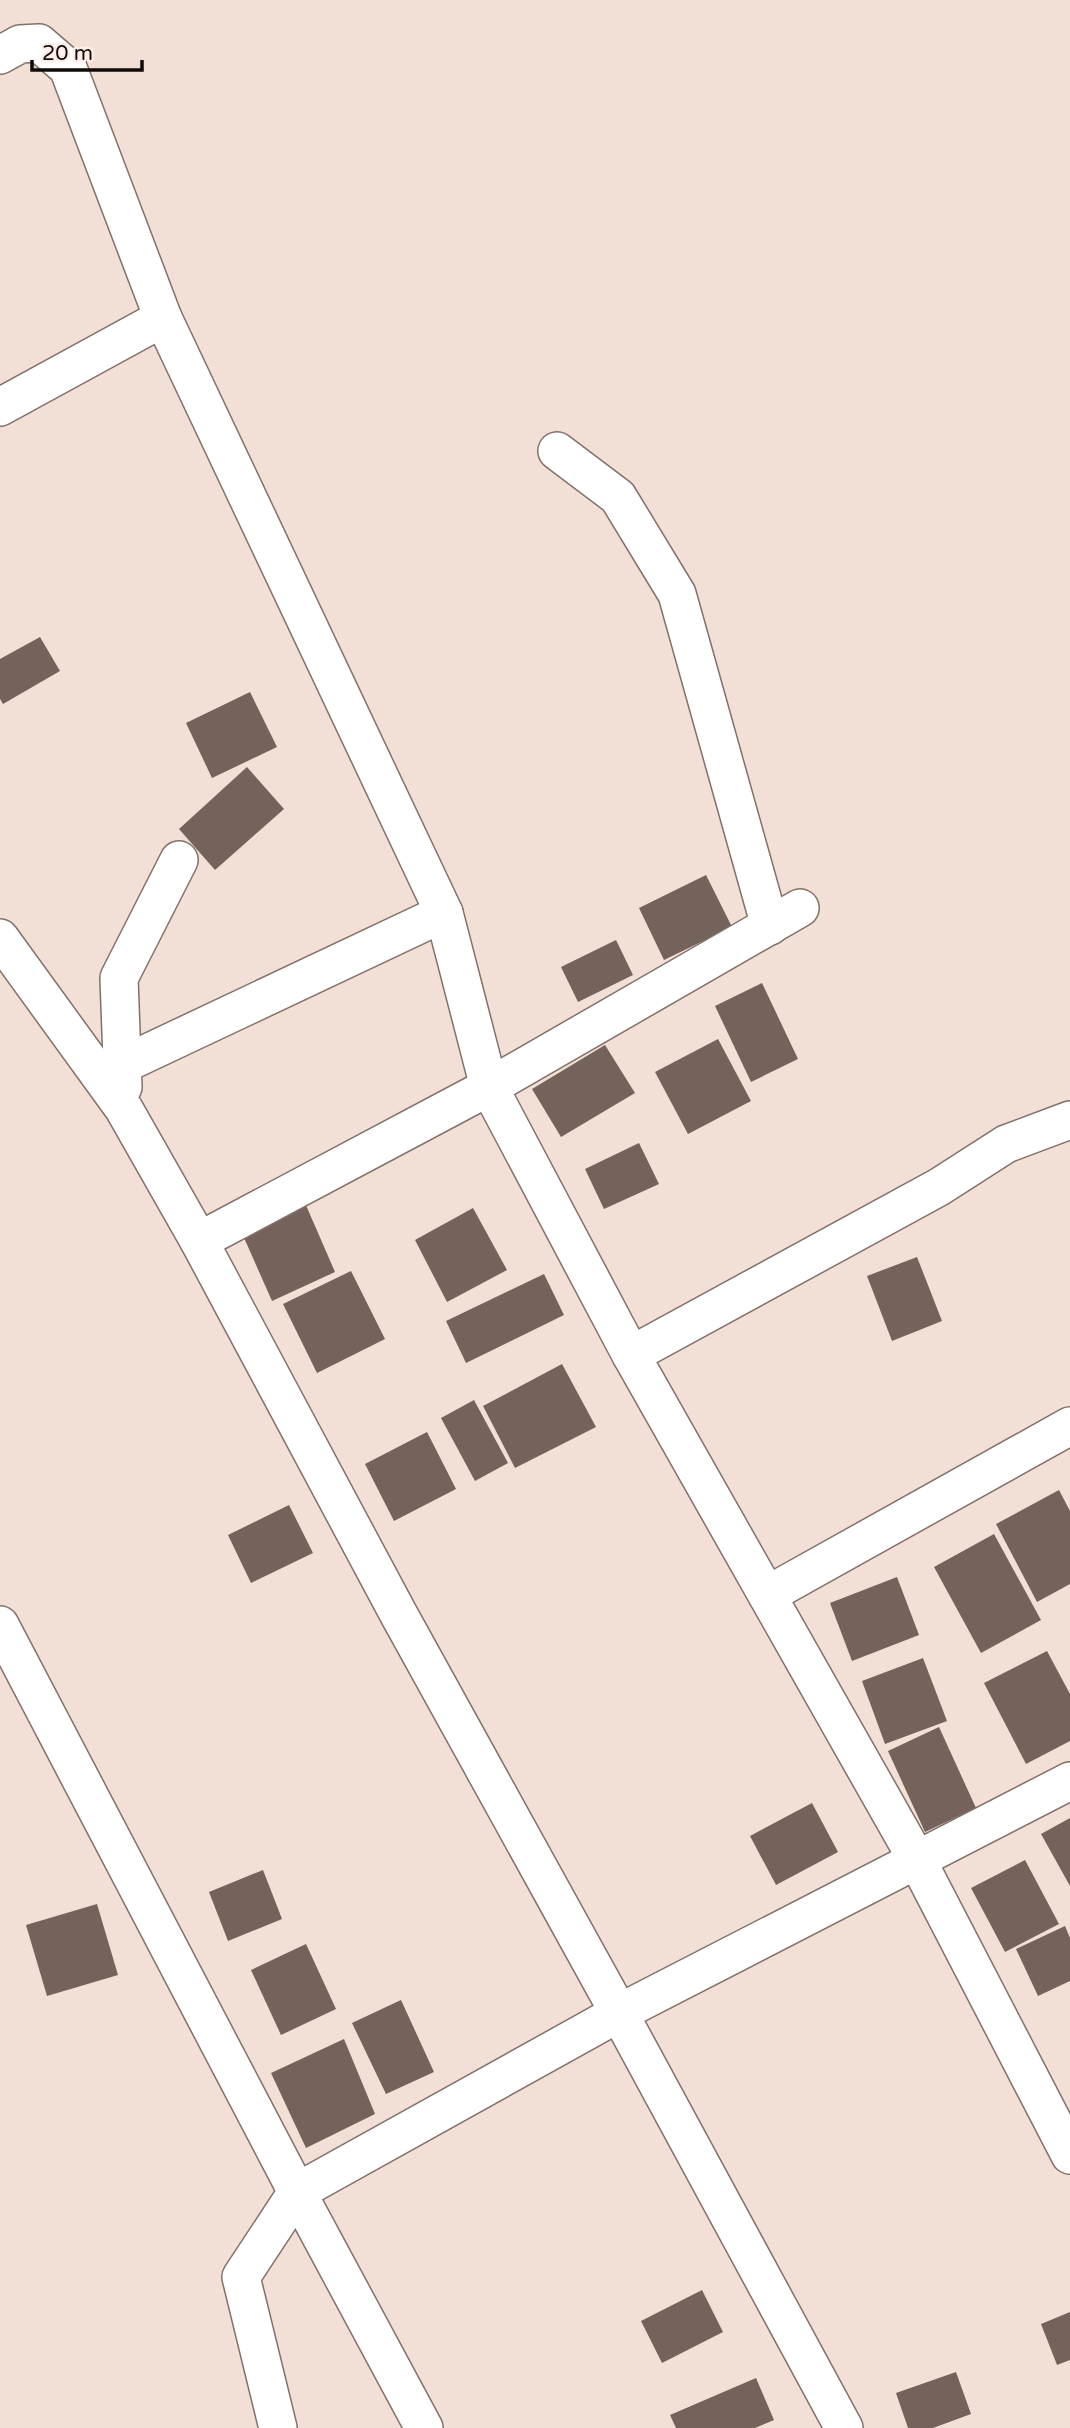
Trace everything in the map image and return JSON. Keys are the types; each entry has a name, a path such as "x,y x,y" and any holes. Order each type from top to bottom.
{"street":[{"path":"0,55 20,44 39,43 68,68 163,318 444,913 489,1087 631,1354 916,1858 1070,2155"},
{"path":"0,407 163,318"},
{"path":"199,1241 489,1087 785,917 677,594 618,497 557,451"},
{"path":"124,1109 119,978 179,860"},
{"path":"122,1065 444,913"},
{"path":"0,938 124,1109 199,1241 398,1613 844,2428"},
{"path":"631,1354 939,1186 1006,1144 1070,1120"},
{"path":"767,1595 1070,1426"},
{"path":"0,1625 297,2192 424,2428"},
{"path":"278,2428 241,2277 297,2192 619,2013 1070,1781"}],"building":[{"path":"40,637 60,671 3,704 0,699 0,659"},
{"path":"250,692 277,747 212,778 186,723"},
{"path":"247,767 284,809 215,870 179,829"},
{"path":"706,875 732,927 664,960 639,908"},
{"path":"616,940 633,975 578,1002 561,967"},
{"path":"762,983 798,1059 751,1082 715,1006"},
{"path":"718,1039 751,1101 688,1134 655,1072"},
{"path":"605,1045 635,1093 561,1137 532,1089"},
{"path":"639,1143 659,1184 604,1209 585,1169"},
{"path":"305,1203 335,1272 272,1301 241,1231"},
{"path":"473,1208 507,1270 447,1302 415,1240"},
{"path":"917,1257 942,1321 892,1341 867,1276"},
{"path":"351,1271 385,1339 317,1373 283,1304"},
{"path":"544,1274 564,1315 466,1363 446,1321"},
{"path":"562,1364 596,1427 515,1468 483,1406"},
{"path":"474,1400 508,1463 475,1481 441,1418"},
{"path":"427,1432 456,1489 394,1521 365,1464"},
{"path":"1059,1490 1070,1511 1070,1584 1037,1602 996,1524"},
{"path":"289,1505 313,1553 251,1583 228,1535"},
{"path":"994,1534 1041,1620 981,1653 934,1567"},
{"path":"897,1577 919,1635 852,1661 830,1603"},
{"path":"1047,1651 1070,1694 1070,1741 1026,1764 984,1683"},
{"path":"923,1658 947,1721 885,1744 862,1681"},
{"path":"939,1727 976,1808 925,1832 888,1751"},
{"path":"812,1803 838,1852 776,1885 750,1836"},
{"path":"1070,1818 1070,1886 1041,1834"},
{"path":"1025,1860 1059,1924 1005,1952 971,1888"},
{"path":"263,1870 282,1919 228,1941 209,1892"},
{"path":"97,1904 118,1975 47,1996 26,1925"},
{"path":"1065,1926 1070,1938 1070,1981 1038,1996 1016,1949"},
{"path":"306,1944 336,2009 281,2035 251,1970"},
{"path":"401,2000 434,2072 386,2094 352,2023"},
{"path":"344,2039 375,2114 306,2148 271,2073"},
{"path":"702,2290 723,2332 662,2363 641,2321"},
{"path":"1070,2312 1070,2360 1057,2365 1041,2324"},
{"path":"956,2372 971,2414 933,2428 908,2428 896,2393"},
{"path":"756,2378 774,2420 755,2428 676,2428 670,2415"}]}
